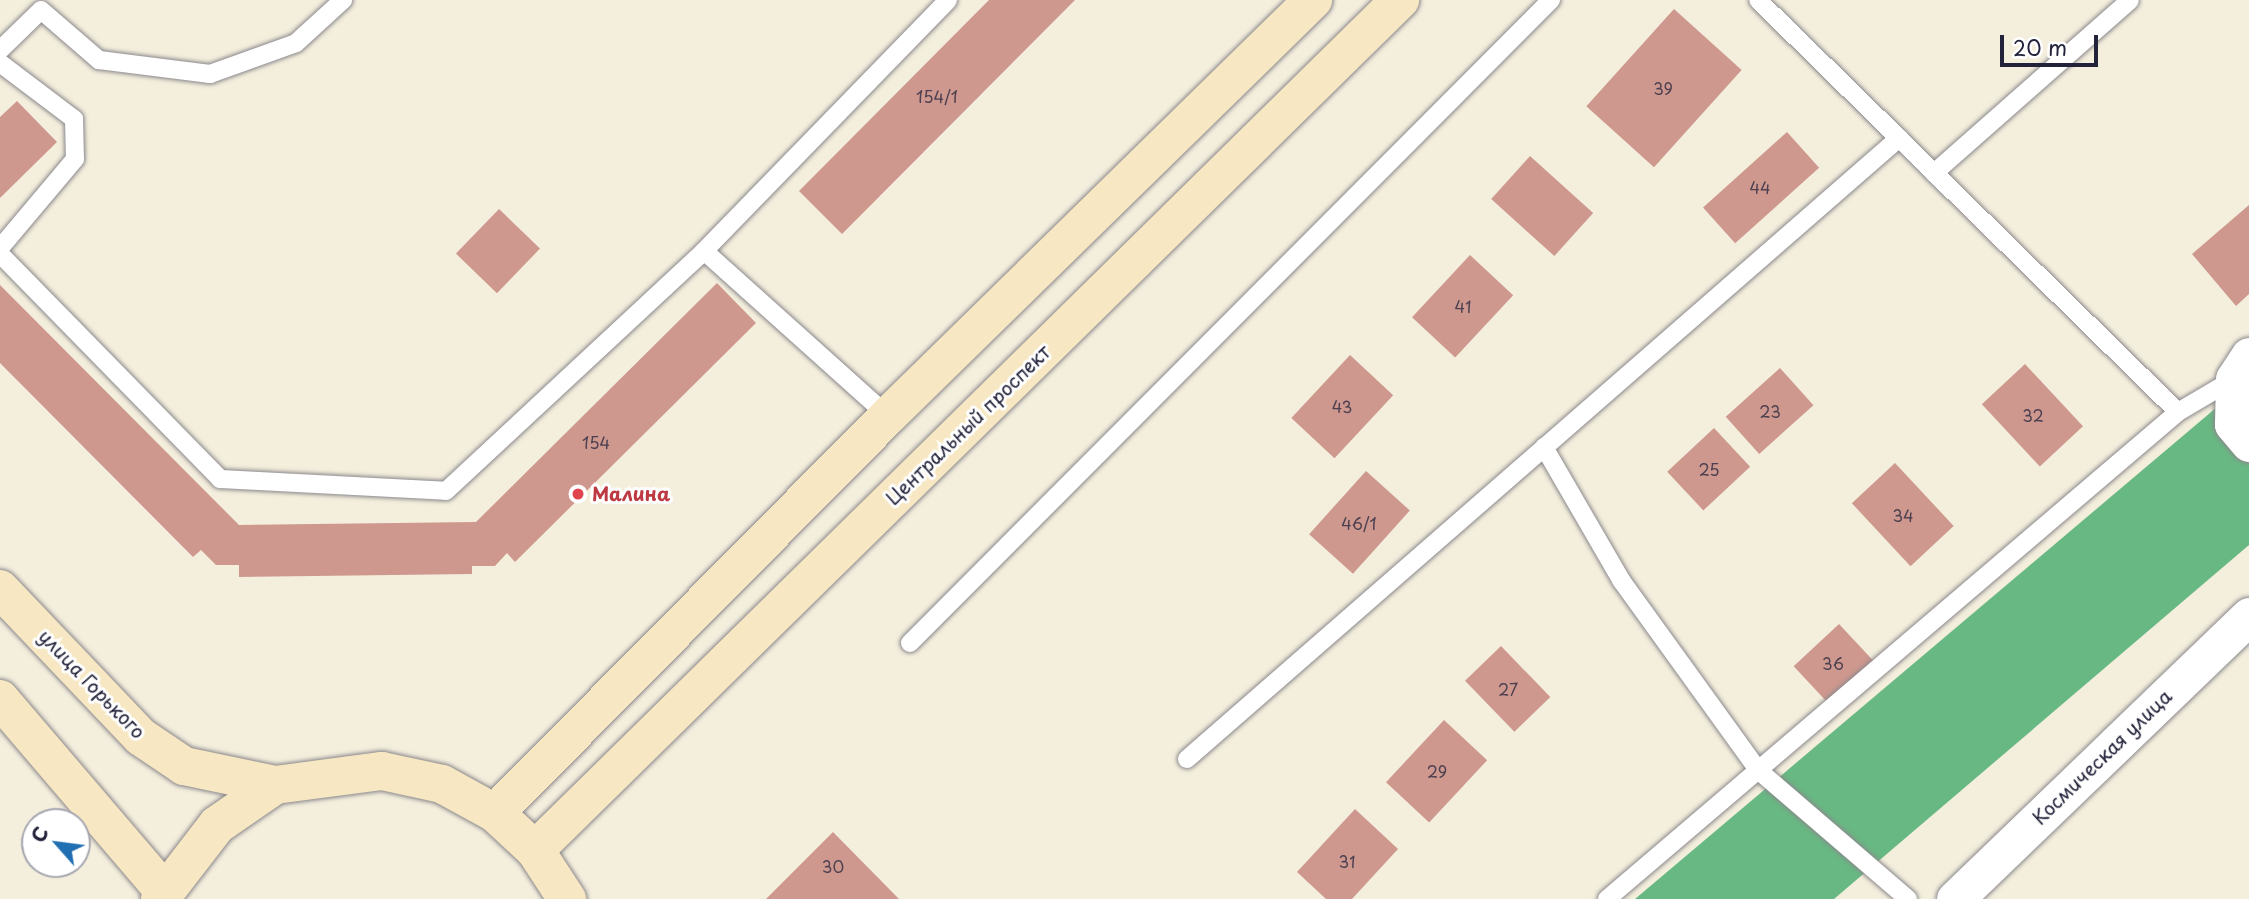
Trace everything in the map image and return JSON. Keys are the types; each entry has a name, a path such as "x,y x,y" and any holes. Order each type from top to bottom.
{"street":[{"path":"495,813 888,416 1313,0"},
{"name":"Центральный проспект","path":"535,850 1400,0"},
{"path":"2241,368 2233,424 2249,443"},
{"name":"улица Горького","path":"0,589 141,737 184,766 275,785"},
{"name":"Космическая улица","path":"1955,899 2249,616"},
{"path":"0,699 162,894 217,825 275,785 382,771 442,784 495,813 535,850 568,899"}],"lane":[{"path":"0,50 41,10 99,60 210,74 296,43 343,0"},
{"path":"0,254 220,479 446,491 704,251 948,0"},
{"path":"910,643 1551,0"},
{"path":"1758,0 2178,412"},
{"path":"1934,173 2130,0"},
{"path":"0,62 74,119 75,159 0,248"},
{"path":"1187,759 1899,138"},
{"path":"704,251 888,416"},
{"path":"1607,899 2178,412 2241,368"},
{"path":"1544,447 1621,580 1758,770 1908,899"}],"green space":[{"path":"2249,380 2249,545 1834,899 1635,899"}],"building":[{"path":"989,0 1075,0 842,234 799,191"},
{"path":"1674,9 1742,70 1654,167 1586,106"},
{"path":"17,101 57,142 0,198 0,117"},
{"path":"1787,132 1819,168 1735,243 1703,208"},
{"path":"1530,156 1593,213 1554,256 1491,199"},
{"path":"2249,205 2249,294 2236,306 2192,254"},
{"path":"499,209 540,249 497,293 456,254"},
{"path":"1470,255 1513,295 1455,357 1412,317"},
{"path":"717,283 756,323 515,562 507,553 495,566 472,566 472,574 239,577 239,565 216,565 201,550 193,557 0,363 0,285 239,525 476,522"},
{"path":"1350,355 1393,395 1334,458 1291,418"},
{"path":"2025,364 2083,426 2040,466 1982,404"},
{"path":"1780,368 1813,405 1759,454 1726,417"},
{"path":"1714,428 1750,467 1703,510 1667,472"},
{"path":"1895,463 1954,526 1911,566 1852,503"},
{"path":"1366,471 1410,510 1353,574 1309,534"},
{"path":"1839,624 1873,661 1828,703 1794,666"},
{"path":"1501,646 1550,697 1514,732 1465,681"},
{"path":"1444,720 1487,760 1429,822 1386,782"},
{"path":"1355,809 1398,849 1352,899 1326,899 1297,872"},
{"path":"833,832 899,899 766,899"}],"place":[{"name":"Малина","path":"578,494"}]}
